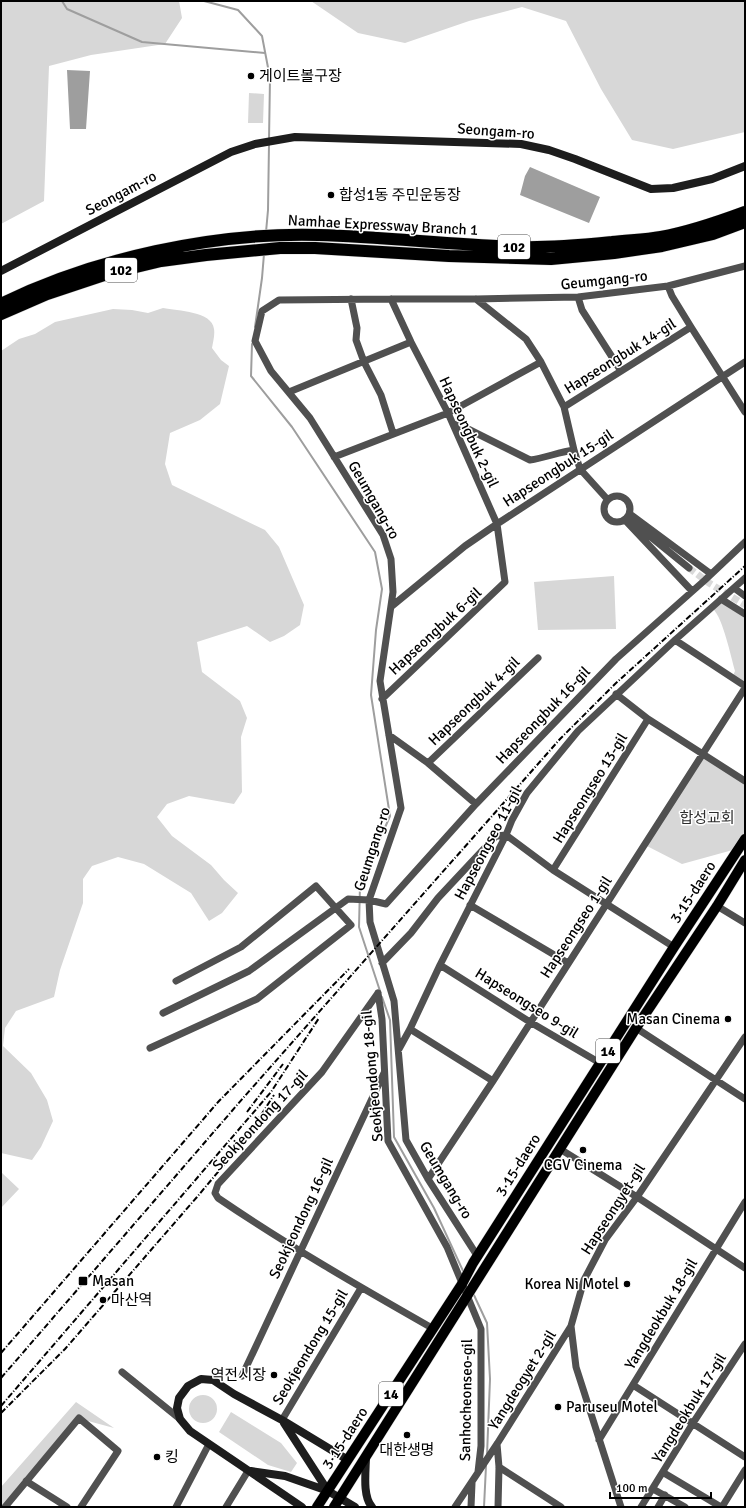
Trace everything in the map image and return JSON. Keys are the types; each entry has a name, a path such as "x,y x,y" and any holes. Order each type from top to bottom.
{"highway":[{"name":"Namhae Expressway Branch 1","path":"1,314 47,294 107,274 161,261 248,251 280,242 318,235 522,247 570,246 662,237 707,226 745,212"},
{"name":"Namhae Expressway Branch 1","path":"1,304 26,291 95,266 190,245 245,238 315,248 449,256 551,259 614,253 662,246 713,234 745,222"}],"main road":[{"name":"Seongam-ro","path":"1,271 232,152 255,144 295,137 334,137 521,144 549,150 651,189 673,188 712,179 745,166"},
{"name":"3·15-daero","path":"318,1507 463,1282 674,947 745,839"},
{"name":"3·15-daero","path":"337,1503 636,1028 717,906 745,860"},
{"path":"302,1507 190,1431 180,1419 177,1408 179,1398 188,1386 201,1379 213,1380 234,1394 282,1420 348,1460"},
{"path":"282,1420 321,1482 337,1503 355,1507"},
{"path":"366,1456 365,1487 372,1507"},
{"path":"248,1471 285,1476 328,1491"}],"street":[{"name":"Geumgang-ro","path":"476,1260 406,1140 394,1000 370,922 368,900 401,808 380,681 392,606 392,559 383,534 310,418 271,371 255,341 262,311 279,300 578,297 668,286 745,266"},
{"path":"668,286 672,296 745,412"},
{"path":"578,297 582,310 621,371"},
{"name":"Hapseongbuk 2-gil","path":"391,298 411,342 454,424 496,524 505,582"},
{"path":"351,299 357,328 356,340 364,362 382,395 393,433"},
{"path":"476,299 526,339 541,362 564,407 580,469 608,500"},
{"name":"Hapseongbuk 14-gil","path":"564,407 691,327"},
{"path":"289,392 411,342"},
{"path":"334,457 448,412 541,362"},
{"name":"Hapseongbuk 15-gil","path":"392,606 465,546 496,524 745,362"},
{"path":"454,424 466,428 530,460 540,459 560,452 574,450"},
{"path":"614,496 623,497 629,504 627,517 618,523 607,518 604,506 608,500 614,496"},
{"path":"627,517 689,568"},
{"path":"627,517 711,574"},
{"path":"627,517 692,591"},
{"name":"Hapseongbuk 16-gil","path":"368,900 386,904 476,804 616,659 745,542"},
{"name":"Hapseongseo 11-gil","path":"399,1049 506,835 512,820 527,793 578,731 616,694 745,578"},
{"name":"Hapseongbuk 6-gil","path":"382,699 505,582"},
{"path":"734,588 745,596"},
{"path":"721,600 745,614"},
{"path":"675,640 745,687"},
{"name":"Hapseongbuk 4-gil","path":"428,763 538,658"},
{"name":"Hapseongseo 1-gil","path":"428,1179 493,1081 745,687"},
{"path":"616,694 648,719 745,781"},
{"name":"Hapseongseo 13-gil","path":"553,870 648,719"},
{"path":"389,735 428,763 476,804"},
{"path":"382,963 411,933 438,898 496,836 506,835 553,870 674,947"},
{"path":"150,1048 257,999 351,925 316,886 242,947 176,981"},
{"path":"162,1013 249,971 348,899 368,900"},
{"path":"470,905 568,963"},
{"path":"717,906 745,923"},
{"name":"Hapseongseo 9-gil","path":"440,965 530,1022 600,1063"},
{"name":"Seokjeondong 18-gil","path":"378,993 382,1019 388,1141 447,1247 463,1282"},
{"name":"Seokjeondong 17-gil","path":"378,993 322,1072 218,1184 215,1193 218,1198 301,1251 361,1288 432,1328"},
{"path":"636,1028 745,1099"},
{"path":"410,1029 493,1081"},
{"name":"Hapseongyet-gil","path":"621,1507 576,1367 571,1326 584,1280 604,1240 637,1197 714,1080 745,1037"},
{"name":"Seokjeondong 16-gil","path":"242,1376 385,1071"},
{"path":"560,1149 637,1197 745,1268"},
{"name":"Yangdeokbuk 18-gil","path":"599,1440 745,1202"},
{"name":"Sanhocheonseo-gil","path":"463,1282 481,1329 480,1469"},
{"name":"Seokjeondong 15-gil","path":"282,1420 361,1288"},
{"name":"Yangdeogyet 2-gil","path":"480,1469 571,1326"},
{"name":"Yangdeokbuk 17-gil","path":"641,1507 664,1473 693,1423 745,1344"},
{"path":"122,1372 180,1419"},
{"path":"633,1385 745,1457"},
{"path":"5,1507 80,1418 118,1451 81,1507"},
{"path":"176,1507 209,1444"},
{"path":"496,1446 499,1467 498,1507"},
{"path":"499,1467 561,1507"},
{"path":"456,1507 480,1469"},
{"path":"664,1473 722,1507 745,1470"},
{"path":"226,1507 248,1471"},
{"path":"26,1481 68,1507"},
{"name":"Sanhocheonseo-gil","path":"471,1507 473,1481"},
{"path":"654,1489 685,1507"},
{"path":"658,1507 665,1495"}],"green space":[{"path":"1,1 179,1 182,18 165,44 91,55 49,66 44,201 1,224"},
{"path":"311,1 745,1 745,132 673,149 632,140 601,89 566,21 522,7 469,21 405,43 358,33"},
{"path":"249,93 264,94 263,123 248,123"},
{"path":"163,308 201,315 212,323 214,336 212,348 221,360 229,366 220,404 200,420 170,433 165,464 172,485 265,530 279,547 304,605 300,625 284,636 270,642 247,626 197,642 202,672 240,701 247,718 241,737 242,792 234,804 189,796 167,804 157,817 172,836 211,865 238,893 222,913 209,921 191,893 144,864 118,857 92,866 83,879 83,903 60,970 54,997 16,1011 5,1028 3,1046 31,1073 47,1100 53,1121 41,1147 32,1160 1,1153 1,351 19,339 35,334 55,322 113,309 148,313"},
{"path":"614,576 616,629 538,630 534,582"},
{"path":"721,599 745,614 745,686 732,678 735,671 729,648 720,621 713,609"},
{"name":"합성교회","path":"703,754 745,781 745,839 740,848 682,864 645,845"},
{"path":"1,1172 19,1189 1,1208"},
{"path":"203,1395 213,1399 217,1409 213,1419 203,1423 193,1419 189,1409 193,1399"},
{"path":"76,1402 114,1428 77,1418 3,1507 1,1507 1,1487"},
{"path":"231,1412 281,1443 297,1463 291,1472 268,1465 219,1432"}],"shaded area":[{"path":"67,70 90,71 86,129 70,129"},
{"path":"530,167 600,197 589,223 520,195 525,176"}],"waterway":[{"path":"62,1 67,9 142,42 265,53"},
{"path":"204,1 238,10 262,36 270,78 269,140"},
{"path":"266,232 268,210 269,144"},
{"path":"255,327 264,254"},
{"path":"252,344 251,376 292,427 375,552 382,589 376,630 371,695 390,816 360,885 359,927 380,991"},
{"path":"382,997 390,1020 394,1137 434,1208 464,1273"},
{"path":"473,1293 487,1323 490,1379 487,1455"},
{"path":"484,1507 486,1466"}],"tunnel":[{"path":"689,568 709,583 745,605"}],"railway":[{"path":"1,1378 244,1097 560,739 615,684 745,566"},
{"path":"1,1353 219,1101 349,969"},
{"path":"1,1406 271,1092 319,1018"},
{"path":"247,1112 283,1064"},
{"path":"1,1413 65,1349 197,1197 244,1141 274,1095"}],"place":[{"name":"게이트볼구장","path":"251,76"},
{"name":"합성1동 주민운동장","path":"331,195"},
{"name":"Masan Cinema","path":"728,1019"},
{"name":"CGV Cinema","path":"583,1150"},
{"name":"Masan","path":"83,1281"},
{"name":"Korea Ni Motel","path":"627,1284"},
{"name":"마산역","path":"103,1300"},
{"name":"역전시장","path":"274,1375"},
{"name":"Paruseu Motel","path":"558,1407"},
{"name":"대한생명","path":"407,1435"},
{"name":"킹","path":"157,1457"}]}
